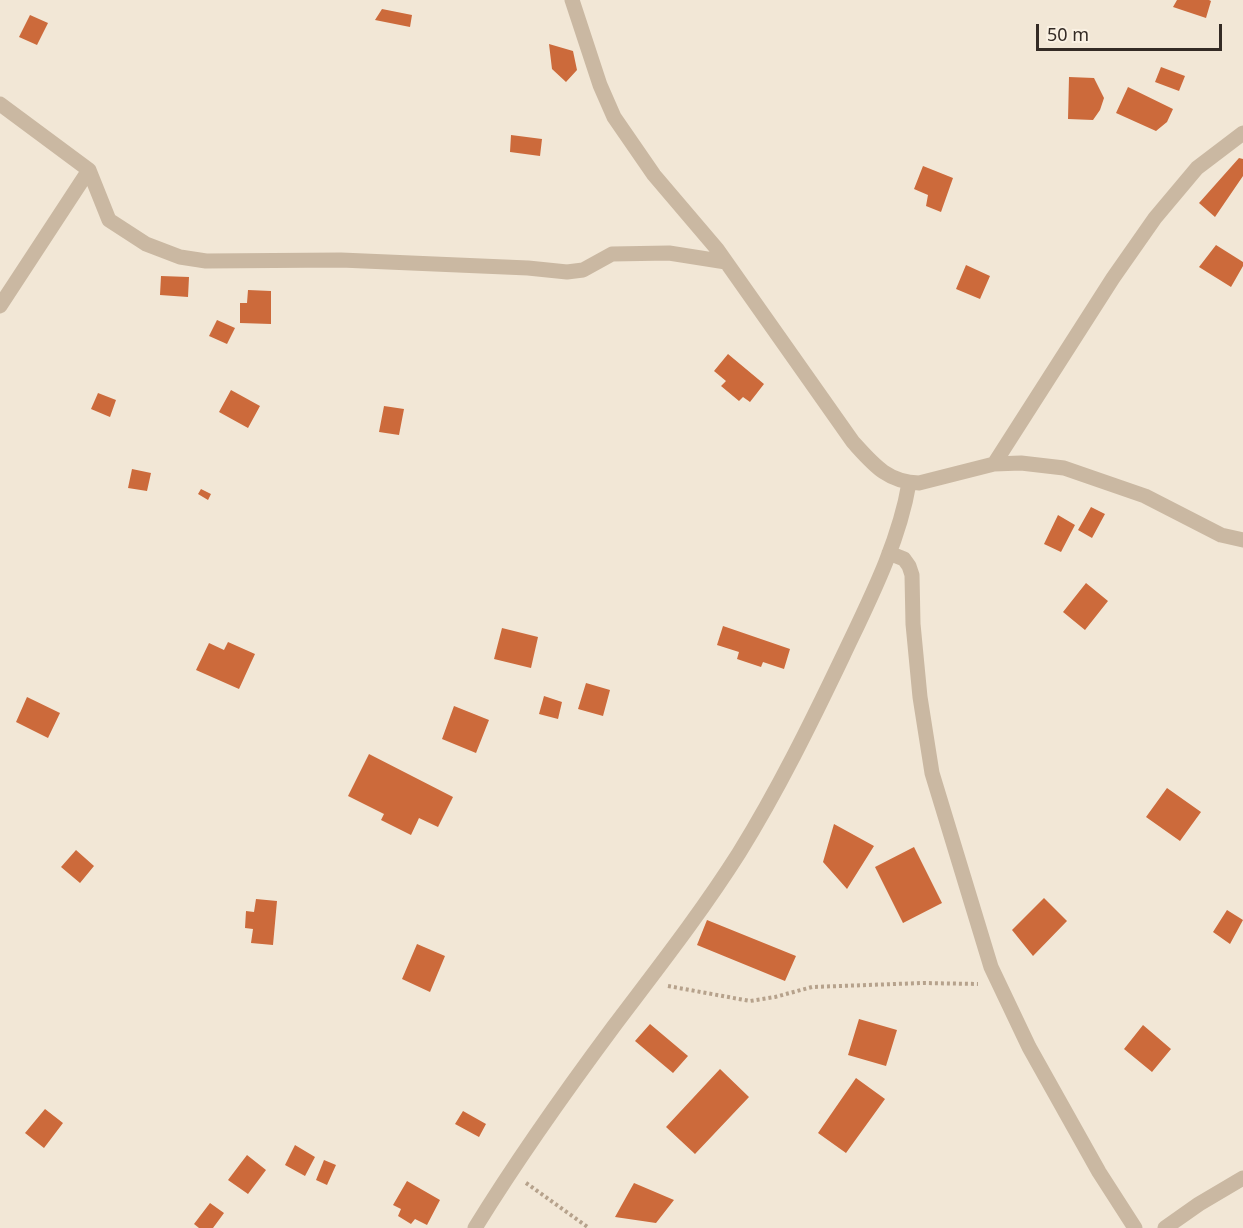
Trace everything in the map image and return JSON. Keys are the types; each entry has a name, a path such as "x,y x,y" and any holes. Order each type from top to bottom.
{"street":[{"path":"572,0 600,85 614,117 654,175 693,219 726,262 853,442 888,477 909,483 919,483 994,464 1021,463 1064,468 1144,496 1221,535 1243,540"},
{"path":"0,104 89,170 109,220 146,244 180,257 206,261 341,260 528,268 567,272 583,270 612,254 669,254 726,262"},
{"path":"994,464 1113,278 1155,218 1197,168 1243,133"},
{"path":"0,306 89,170"},
{"path":"475,1228 510,1171 720,881 760,818 812,722 889,553 904,511 909,483"},
{"path":"889,553 904,559 912,575 913,624 920,697 932,773 982,941 1029,1047 1099,1172 1136,1228"},
{"path":"1166,1228 1199,1204 1243,1178"}],"path":[{"path":"647,983 750,1001 831,985 923,983 1000,985"},
{"path":"510,1171 589,1228"}],"building":[{"path":"1177,0 1211,1 1206,18 1173,7"},
{"path":"382,9 412,15 410,27 375,20"},
{"path":"30,15 48,23 37,45 19,37"},
{"path":"549,44 573,51 577,70 566,82 552,69"},
{"path":"1161,67 1185,76 1179,91 1155,82"},
{"path":"1069,77 1094,78 1104,98 1093,120 1068,119"},
{"path":"1128,87 1173,109 1167,122 1156,131 1116,113"},
{"path":"511,135 542,139 540,156 510,152"},
{"path":"1239,158 1243,159 1243,176 1215,217 1199,203"},
{"path":"923,166 953,178 941,212 926,206 928,195 914,189"},
{"path":"1216,245 1243,262 1231,287 1199,267"},
{"path":"966,265 990,276 980,299 956,289"},
{"path":"161,276 189,277 188,297 160,295"},
{"path":"248,290 271,291 271,324 240,323 240,303 247,303"},
{"path":"217,320 235,328 227,344 209,336"},
{"path":"728,354 764,384 750,402 743,397 739,401 721,386 726,381 714,371"},
{"path":"231,390 260,406 248,428 219,412"},
{"path":"98,393 116,400 110,417 91,409"},
{"path":"384,406 404,409 399,435 379,432"},
{"path":"132,469 151,473 147,491 128,488"},
{"path":"201,489 211,494 208,500 198,494"},
{"path":"1091,507 1105,514 1092,538 1078,530"},
{"path":"1058,515 1075,525 1061,552 1044,544"},
{"path":"1086,583 1108,601 1085,630 1063,612"},
{"path":"723,626 790,649 784,669 763,662 761,667 737,659 739,652 717,645"},
{"path":"502,628 538,637 531,668 494,659"},
{"path":"228,642 255,654 239,689 196,670 209,643 224,650"},
{"path":"586,683 610,690 603,716 578,709"},
{"path":"544,696 562,702 558,719 539,714"},
{"path":"27,697 60,713 48,738 16,722"},
{"path":"454,706 489,720 476,753 442,739"},
{"path":"369,754 453,797 438,827 419,818 411,835 381,820 384,814 348,796"},
{"path":"1167,788 1201,812 1180,841 1146,817"},
{"path":"834,824 874,846 847,889 823,862"},
{"path":"914,847 942,903 903,923 875,867"},
{"path":"76,850 94,866 80,883 61,867"},
{"path":"1044,898 1067,921 1033,956 1012,930"},
{"path":"256,899 277,901 273,945 251,943 253,929 245,928 246,911 254,912"},
{"path":"1227,910 1243,920 1230,944 1213,932"},
{"path":"707,920 796,956 785,981 697,945"},
{"path":"417,944 445,956 430,992 402,979"},
{"path":"859,1019 897,1030 886,1066 848,1055"},
{"path":"650,1024 688,1056 673,1073 635,1041"},
{"path":"1143,1025 1171,1049 1152,1072 1124,1049"},
{"path":"720,1069 749,1097 695,1154 666,1127"},
{"path":"856,1078 885,1099 846,1153 818,1133"},
{"path":"45,1109 63,1123 44,1148 25,1133"},
{"path":"463,1111 486,1124 479,1137 455,1124"},
{"path":"295,1145 315,1157 305,1176 285,1165"},
{"path":"247,1155 266,1170 248,1194 228,1180"},
{"path":"324,1160 336,1165 327,1185 316,1180"},
{"path":"407,1181 440,1200 427,1225 415,1219 411,1224 398,1216 401,1209 393,1205"},
{"path":"634,1183 674,1200 656,1223 615,1217"},
{"path":"210,1203 224,1213 213,1228 199,1228 194,1224"}]}
